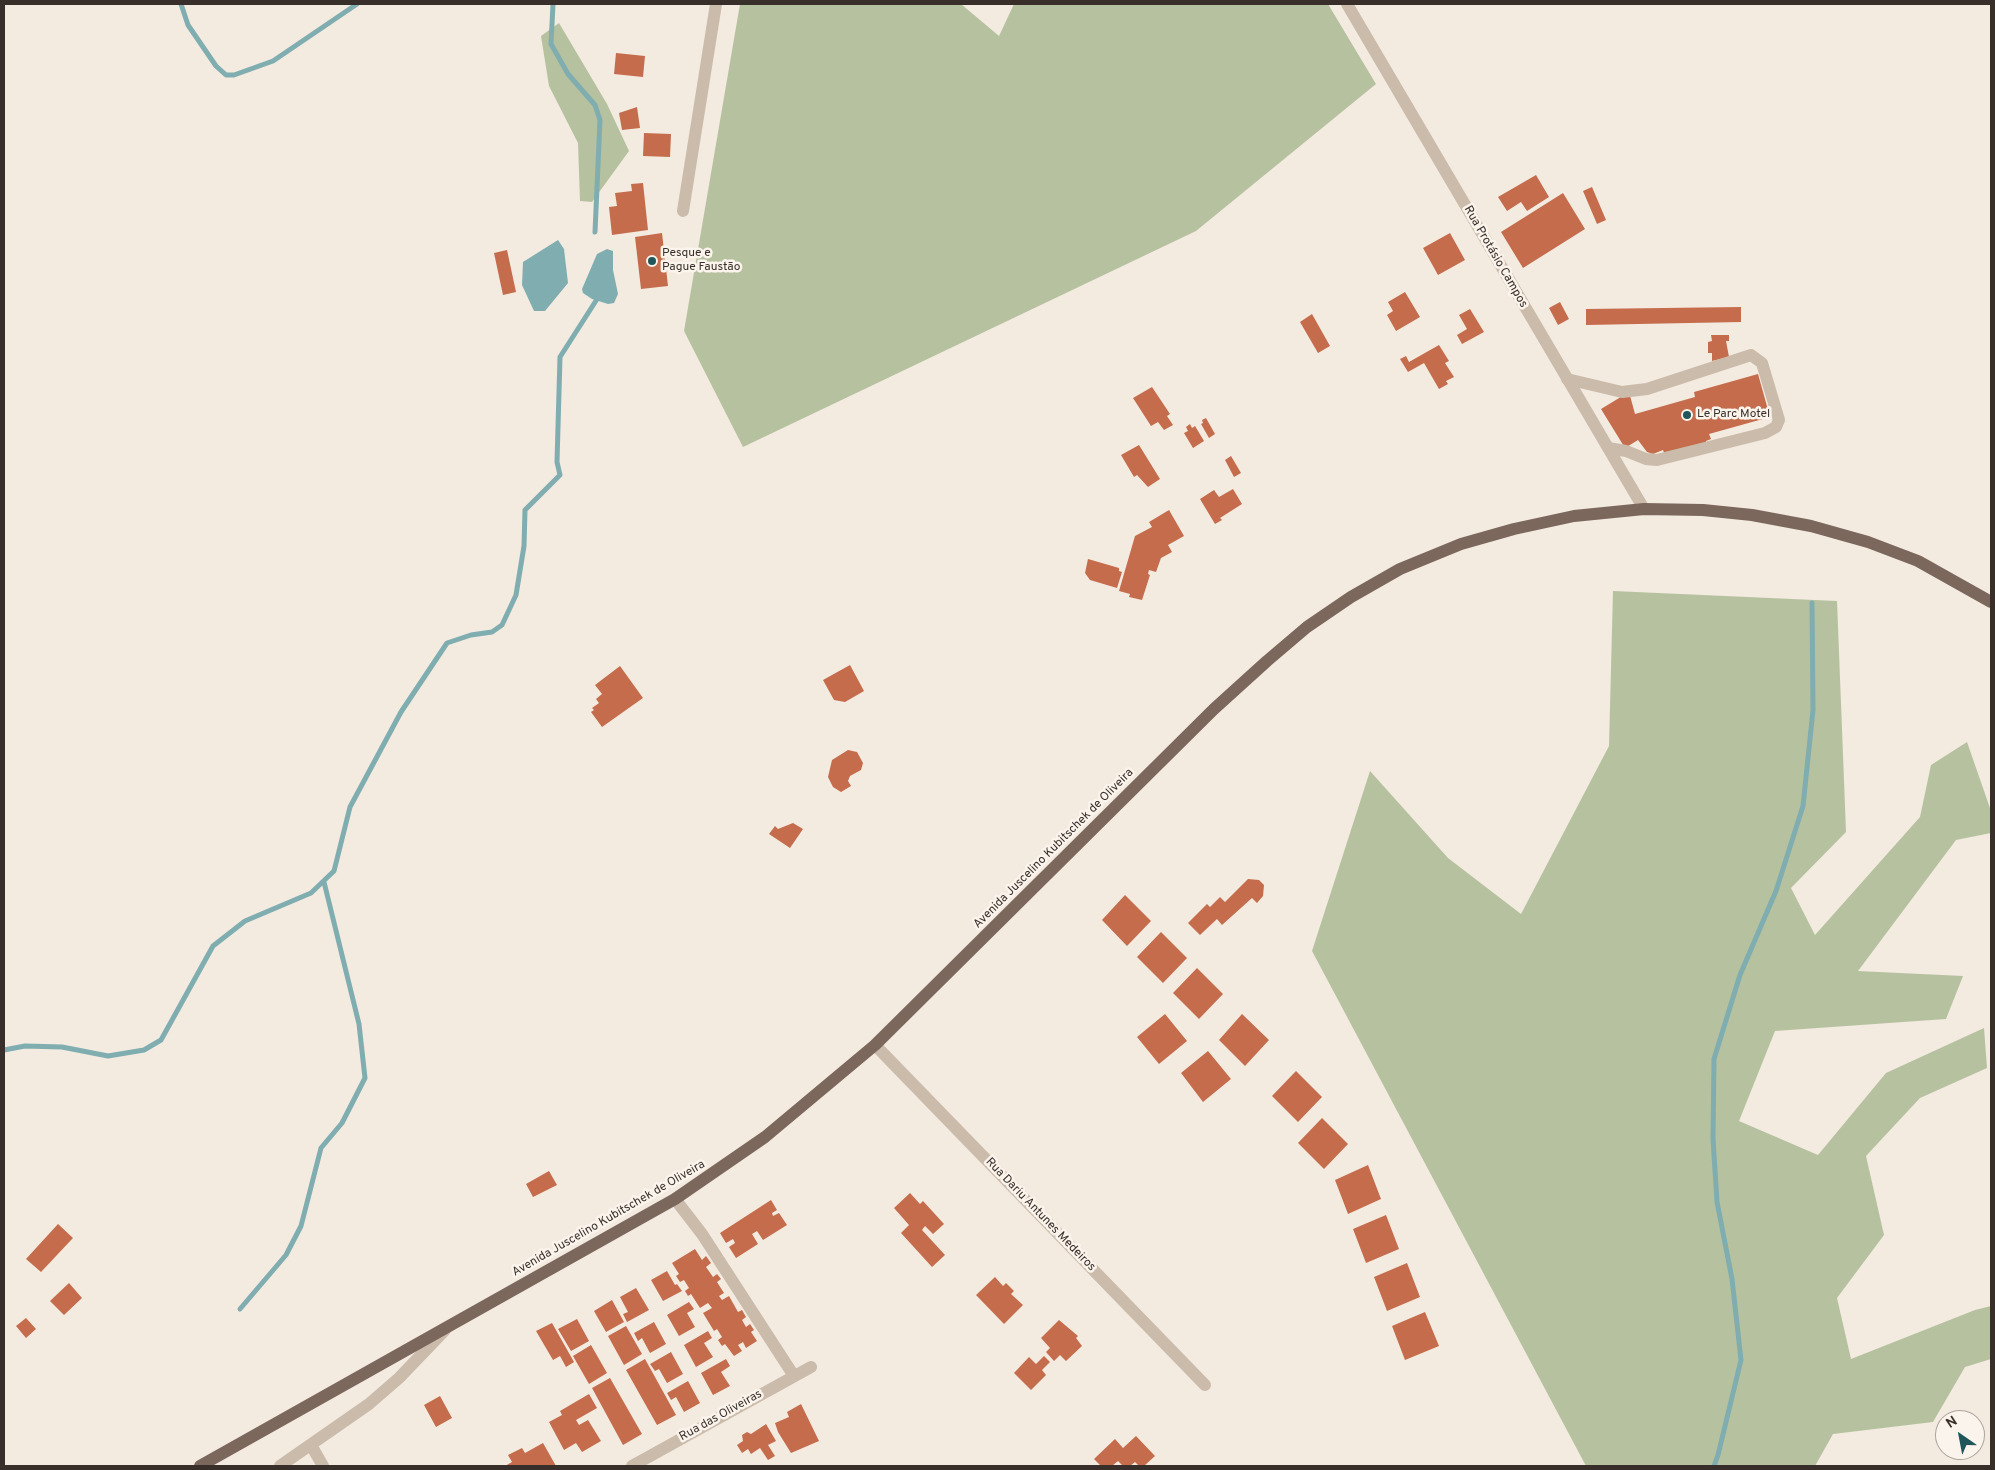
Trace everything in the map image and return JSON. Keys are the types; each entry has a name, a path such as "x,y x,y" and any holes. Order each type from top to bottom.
{"main road":[{"name":"Avenida Juscelino Kubitschek de Oliveira","path":"200,1466 675,1199 765,1137 875,1045 1214,709 1307,627 1351,597 1400,569 1461,544 1514,529 1574,516 1644,509 1704,510 1752,515 1811,526 1868,542 1918,562 1991,602"}],"street":[{"path":"683,211 716,4"},
{"name":"Rua Protásio Campos","path":"1347,4 1644,509"},
{"path":"1568,379 1622,392 1647,389 1750,354 1762,363 1779,420 1776,427 1765,433 1657,460 1646,459 1626,451 1608,448"},
{"name":"Rua Dariu Antunes Medeiros","path":"875,1045 1205,1385"},
{"path":"675,1199 702,1234 794,1376"},
{"path":"280,1466 369,1404 399,1378 446,1328"},
{"name":"Rua das Oliveiras","path":"632,1466 810,1367"},
{"path":"311,1446 323,1466"}],"green space":[{"path":"740,4 961,4 999,36 1014,4 1328,4 1376,84 1196,231 743,447 684,331"},
{"path":"559,23 607,104 629,151 592,202 580,201 578,143 549,86 541,36"},
{"path":"1613,591 1837,601 1846,832 1791,888 1815,935 1920,817 1931,765 1967,742 1991,811 1991,833 1956,840 1858,971 1963,976 1946,1019 1775,1031 1739,1121 1818,1155 1886,1073 1984,1028 1987,1068 1920,1098 1866,1156 1884,1235 1837,1298 1851,1359 1975,1310 1991,1306 1991,1359 1965,1367 1940,1410 1935,1410 1933,1422 1833,1434 1815,1466 1586,1466 1312,951 1370,771 1448,858 1521,914 1609,746"}],"water":[{"path":"558,240 564,249 568,283 545,311 534,311 522,285 523,262"},
{"path":"607,249 613,251 613,270 618,294 614,303 608,304 592,299 583,293 582,289 597,254"}],"building":[{"path":"616,53 645,56 643,77 614,74"},
{"path":"637,107 640,128 622,130 619,113"},
{"path":"644,133 671,134 670,157 643,156"},
{"path":"1536,175 1549,197 1527,211 1521,202 1507,211 1498,197"},
{"path":"643,183 648,230 612,235 609,207 617,206 615,193 632,191 631,184"},
{"path":"1592,187 1606,220 1597,224 1583,191"},
{"path":"1563,193 1585,229 1523,268 1501,232"},
{"name":"Pesque e Pague Faustão","path":"662,233 668,286 641,289 635,237"},
{"path":"1450,233 1465,260 1438,275 1423,248"},
{"path":"507,250 516,292 503,295 494,253"},
{"path":"1405,292 1420,317 1396,331 1387,315 1393,311 1388,302"},
{"path":"1560,302 1569,319 1558,325 1549,308"},
{"path":"1741,307 1741,322 1586,325 1586,309"},
{"path":"1470,309 1484,332 1462,344 1457,335 1467,329 1459,315"},
{"path":"1312,314 1330,346 1318,353 1300,322"},
{"path":"1711,335 1729,335 1729,341 1726,341 1729,357 1712,361 1712,353 1708,353 1708,342 1712,341"},
{"path":"1439,345 1449,361 1445,363 1454,377 1446,381 1448,384 1439,389 1424,363 1408,372 1400,359 1406,356 1409,362"},
{"name":"Le Parc Motel","path":"1758,374 1770,417 1709,434 1711,439 1706,441 1706,443 1665,455 1663,450 1653,454 1647,452 1638,440 1625,448 1601,409 1629,392 1635,414 1695,397 1694,392"},
{"path":"1152,387 1170,414 1167,416 1173,425 1164,430 1158,422 1151,426 1133,398"},
{"path":"1206,418 1215,434 1209,438 1201,424 1203,423 1202,420"},
{"path":"1190,424 1192,428 1195,426 1204,441 1193,448 1184,433 1188,431 1186,427"},
{"path":"1139,445 1160,479 1148,487 1137,475 1134,477 1121,455"},
{"path":"1231,456 1241,473 1234,477 1225,460"},
{"path":"1233,489 1242,504 1220,518 1222,520 1215,524 1200,499 1214,490 1219,497"},
{"path":"1169,510 1184,536 1168,545 1172,552 1161,558 1156,572 1149,570 1148,574 1150,575 1142,600 1129,597 1130,594 1119,591 1135,536 1152,527 1149,522"},
{"path":"1088,559 1119,568 1119,571 1122,572 1117,588 1090,580 1085,573"},
{"path":"850,665 864,691 845,702 834,700 823,680"},
{"path":"620,666 643,698 602,727 591,712 594,710 592,708 599,703 596,699 602,694 595,685"},
{"path":"848,750 857,752 863,763 861,770 850,776 848,781 851,786 841,792 833,787 828,777 832,760"},
{"path":"793,823 803,829 790,848 769,834 775,826 778,829"},
{"path":"1248,879 1259,880 1264,885 1263,896 1257,903 1252,898 1222,925 1217,919 1200,935 1188,923 1207,904 1210,907 1220,897 1225,902"},
{"path":"1125,895 1151,921 1127,946 1102,920"},
{"path":"1161,932 1187,958 1163,983 1137,957"},
{"path":"1197,968 1223,994 1199,1019 1173,993"},
{"path":"1165,1014 1187,1041 1159,1064 1137,1037"},
{"path":"1242,1014 1269,1040 1245,1066 1219,1040"},
{"path":"1208,1051 1231,1079 1203,1102 1181,1073"},
{"path":"1296,1071 1322,1097 1298,1122 1272,1096"},
{"path":"1322,1118 1348,1144 1324,1169 1298,1143"},
{"path":"1368,1165 1381,1199 1348,1214 1335,1180"},
{"path":"549,1171 557,1185 533,1197 526,1184"},
{"path":"910,1193 920,1204 923,1201 944,1224 933,1234 925,1226 922,1230 945,1255 932,1267 901,1233 909,1225 894,1208"},
{"path":"771,1200 777,1210 772,1213 773,1216 779,1213 787,1225 763,1240 757,1231 752,1234 758,1244 736,1258 729,1247 735,1243 733,1239 726,1243 720,1233"},
{"path":"1386,1215 1399,1249 1366,1263 1353,1229"},
{"path":"58,1224 73,1238 41,1272 26,1259"},
{"path":"695,1249 702,1260 706,1256 711,1263 706,1267 713,1277 717,1274 721,1279 717,1282 724,1293 719,1296 722,1300 729,1296 738,1312 742,1310 746,1317 742,1320 746,1327 750,1324 754,1330 751,1332 757,1341 746,1348 743,1342 738,1345 742,1351 734,1356 725,1344 722,1346 718,1340 722,1337 717,1329 714,1331 703,1313 712,1308 708,1303 700,1308 691,1294 688,1296 685,1291 689,1288 684,1280 680,1282 676,1276 679,1274 672,1263"},
{"path":"1407,1263 1420,1297 1387,1311 1374,1277"},
{"path":"667,1271 675,1285 677,1284 682,1291 663,1301 651,1280"},
{"path":"995,1277 1003,1286 1006,1283 1014,1291 1011,1294 1023,1305 1004,1324 976,1295"},
{"path":"69,1283 82,1298 64,1315 50,1301"},
{"path":"636,1288 649,1310 627,1322 623,1314 628,1312 620,1297"},
{"path":"612,1300 624,1322 606,1332 594,1311"},
{"path":"689,1302 694,1309 687,1313 695,1327 679,1336 667,1315"},
{"path":"1425,1312 1439,1346 1405,1360 1392,1326"},
{"path":"26,1318 36,1329 26,1338 16,1326"},
{"path":"577,1319 589,1341 571,1351 558,1329"},
{"path":"1059,1320 1078,1336 1076,1338 1082,1346 1066,1361 1060,1355 1054,1361 1046,1352 1050,1348 1041,1338"},
{"path":"654,1322 666,1344 650,1353 642,1338 638,1341 634,1333"},
{"path":"552,1323 574,1362 566,1367 560,1356 553,1360 536,1331"},
{"path":"626,1326 642,1354 624,1365 608,1336"},
{"path":"708,1331 712,1338 704,1343 713,1357 696,1367 684,1345"},
{"path":"591,1345 607,1373 589,1384 573,1356"},
{"path":"671,1352 683,1374 667,1383 659,1369 655,1371 650,1364"},
{"path":"1044,1356 1050,1362 1042,1370 1046,1375 1031,1390 1014,1373 1029,1357 1036,1364"},
{"path":"645,1359 676,1415 657,1425 626,1370"},
{"path":"726,1359 730,1366 721,1372 730,1386 713,1395 701,1373"},
{"path":"610,1378 642,1434 623,1445 592,1388"},
{"path":"688,1381 700,1403 684,1412 676,1397 671,1400 667,1393"},
{"path":"589,1394 597,1408 576,1420 579,1425 588,1420 601,1441 582,1452 576,1443 564,1450 549,1422 562,1415 560,1411"},
{"path":"440,1396 452,1418 436,1427 424,1405"},
{"path":"801,1404 819,1441 791,1453 778,1432 775,1423 789,1417 787,1412"},
{"path":"766,1424 776,1441 768,1445 775,1456 768,1460 760,1448 751,1454 748,1449 742,1453 737,1445 743,1441 742,1435 747,1432 751,1434"},
{"path":"1136,1436 1155,1456 1144,1466 1139,1466 1135,1462 1130,1466 1123,1466 1118,1461 1112,1466 1101,1466 1094,1459 1115,1439 1123,1448"},
{"path":"543,1443 556,1466 505,1466 512,1462 508,1455 522,1448 525,1453"}],"waterway":[{"path":"181,4 188,25 216,66 226,75 234,75 273,61 357,4"},
{"path":"553,4 551,44 568,74 595,105 600,120 595,232"},
{"path":"4,1050 25,1046 62,1047 108,1056 144,1050 161,1040 213,946 245,921 311,893 334,871 350,807 401,712 447,643 471,635 492,632 502,625 516,595 524,546 525,510 560,475 557,462 560,357 599,296"},
{"path":"1714,1466 1741,1360 1732,1279 1717,1202 1713,1139 1714,1059 1740,975 1776,891 1803,806 1813,710 1812,603"},
{"path":"240,1309 286,1255 301,1226 321,1148 342,1123 365,1078 359,1024 324,882"}],"place":[{"name":"Pesque e Pague Faustão","path":"652,261"},
{"name":"Le Parc Motel","path":"1687,415"}]}
